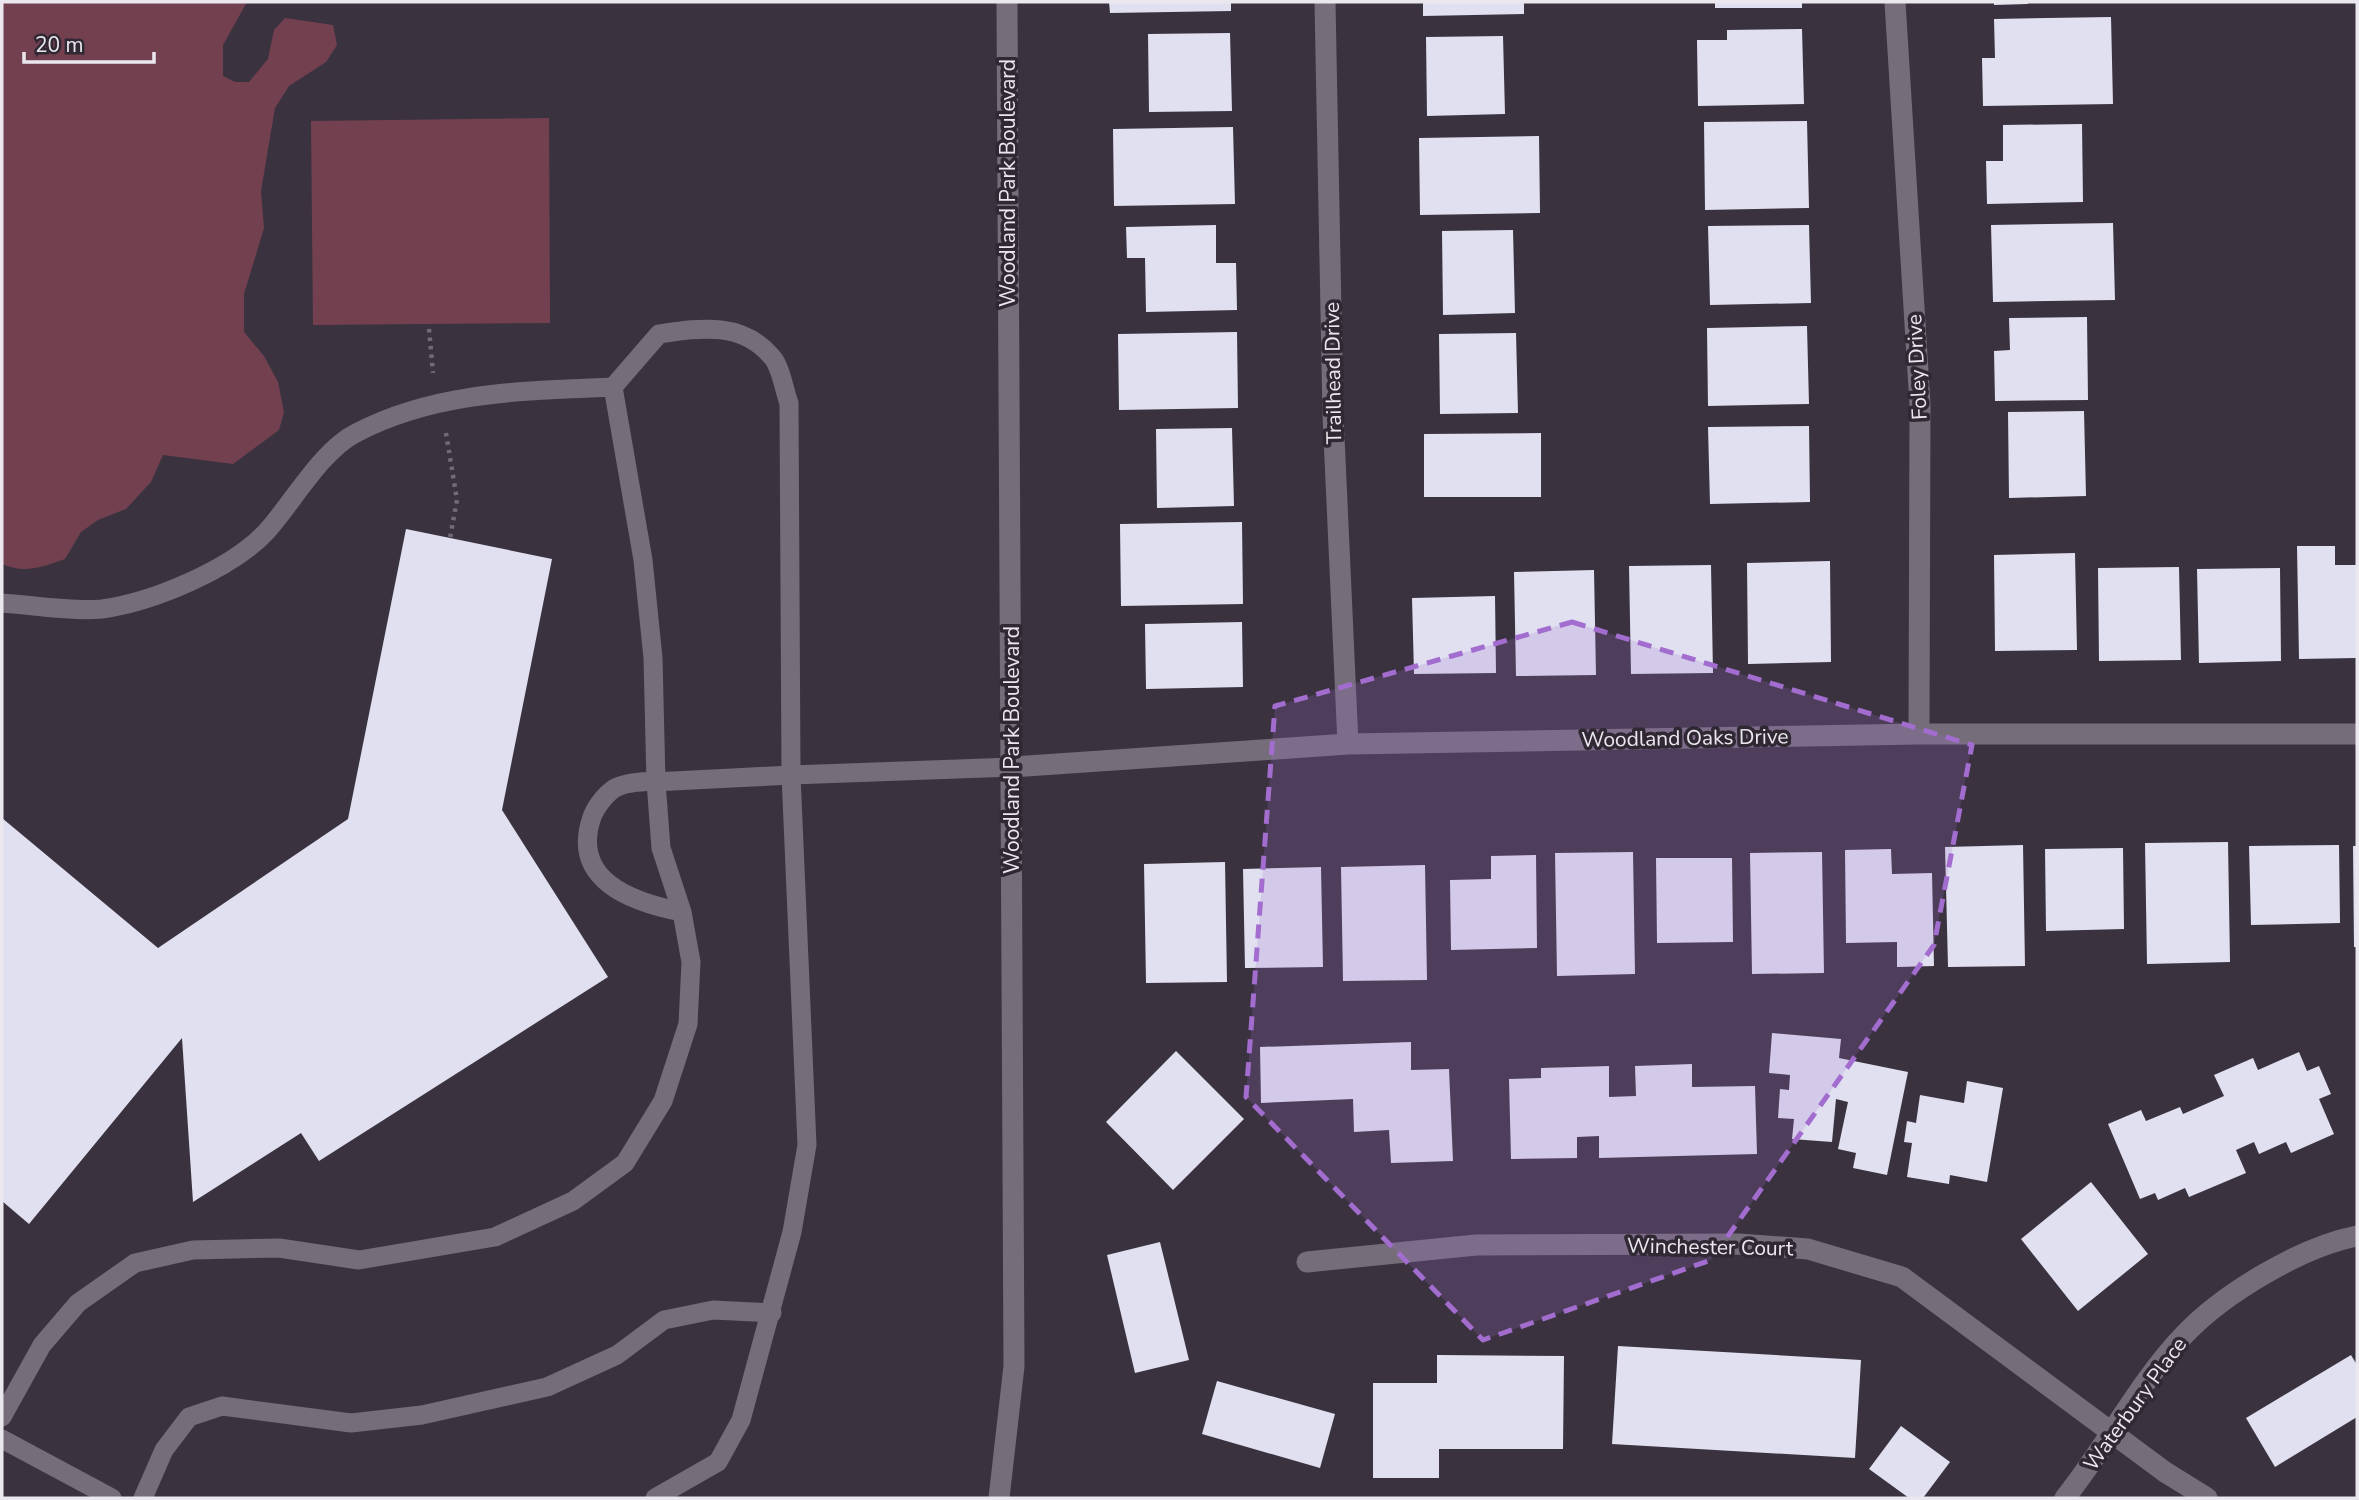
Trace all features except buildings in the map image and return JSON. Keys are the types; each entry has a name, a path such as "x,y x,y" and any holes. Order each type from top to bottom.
{"street":[{"name":"Woodland Park Boulevard","path":"999,1498 1014,1366 1007,2"},
{"name":"Trailhead Drive","path":"1325,2 1333,415 1348,744"},
{"name":"Foley Drive","path":"1895,2 1920,404 1919,734"},
{"name":"Woodland Oaks Drive","path":"1013,767 1348,744 1919,734 2357,734"},
{"name":"Waterbury Place","path":"2065,1498 2111,1432 2185,1335 2195,1326 2260,1274 2337,1240 2357,1236"},
{"name":"Winchester Court","path":"1307,1262 1476,1245 1739,1244 1808,1249 1902,1277 2165,1472 2207,1498"}],"lane":[{"path":"2,603 101,609 171,592 228,561 266,532 310,475 354,434 431,404 490,393 613,387 659,334 701,328 738,331 773,357 789,403 791,775 807,1145 792,1232 741,1420 718,1462 655,1498"},
{"path":"2,1417 42,1345 78,1303 135,1263 193,1250 279,1248 359,1260 495,1237 573,1201 625,1163 663,1101 688,1024 691,962 682,912 661,848 656,782 653,658 643,560 613,387"},
{"path":"682,912 641,904 603,880 586,853 588,829 596,807 618,786 791,775 1013,767"},
{"path":"143,1498 164,1450 189,1418 222,1406 351,1423 422,1415 547,1387 617,1355 664,1320 713,1310 772,1313"},
{"path":"2,1439 113,1498"}],"highlighted area":[{"path":"1572,622 1972,745 1934,945 1711,1260 1483,1340 1246,1097 1275,706"}],"shaded area":[{"path":"2,2 247,2 223,45 223,76 235,82 249,82 268,59 274,30 285,18 333,25 337,45 326,62 289,86 275,108 261,191 264,228 244,294 244,332 264,356 278,382 284,412 279,430 233,464 163,455 151,482 126,509 98,520 81,532 65,559 26,569 2,564"},
{"path":"549,118 550,323 313,325 311,121"}]}
